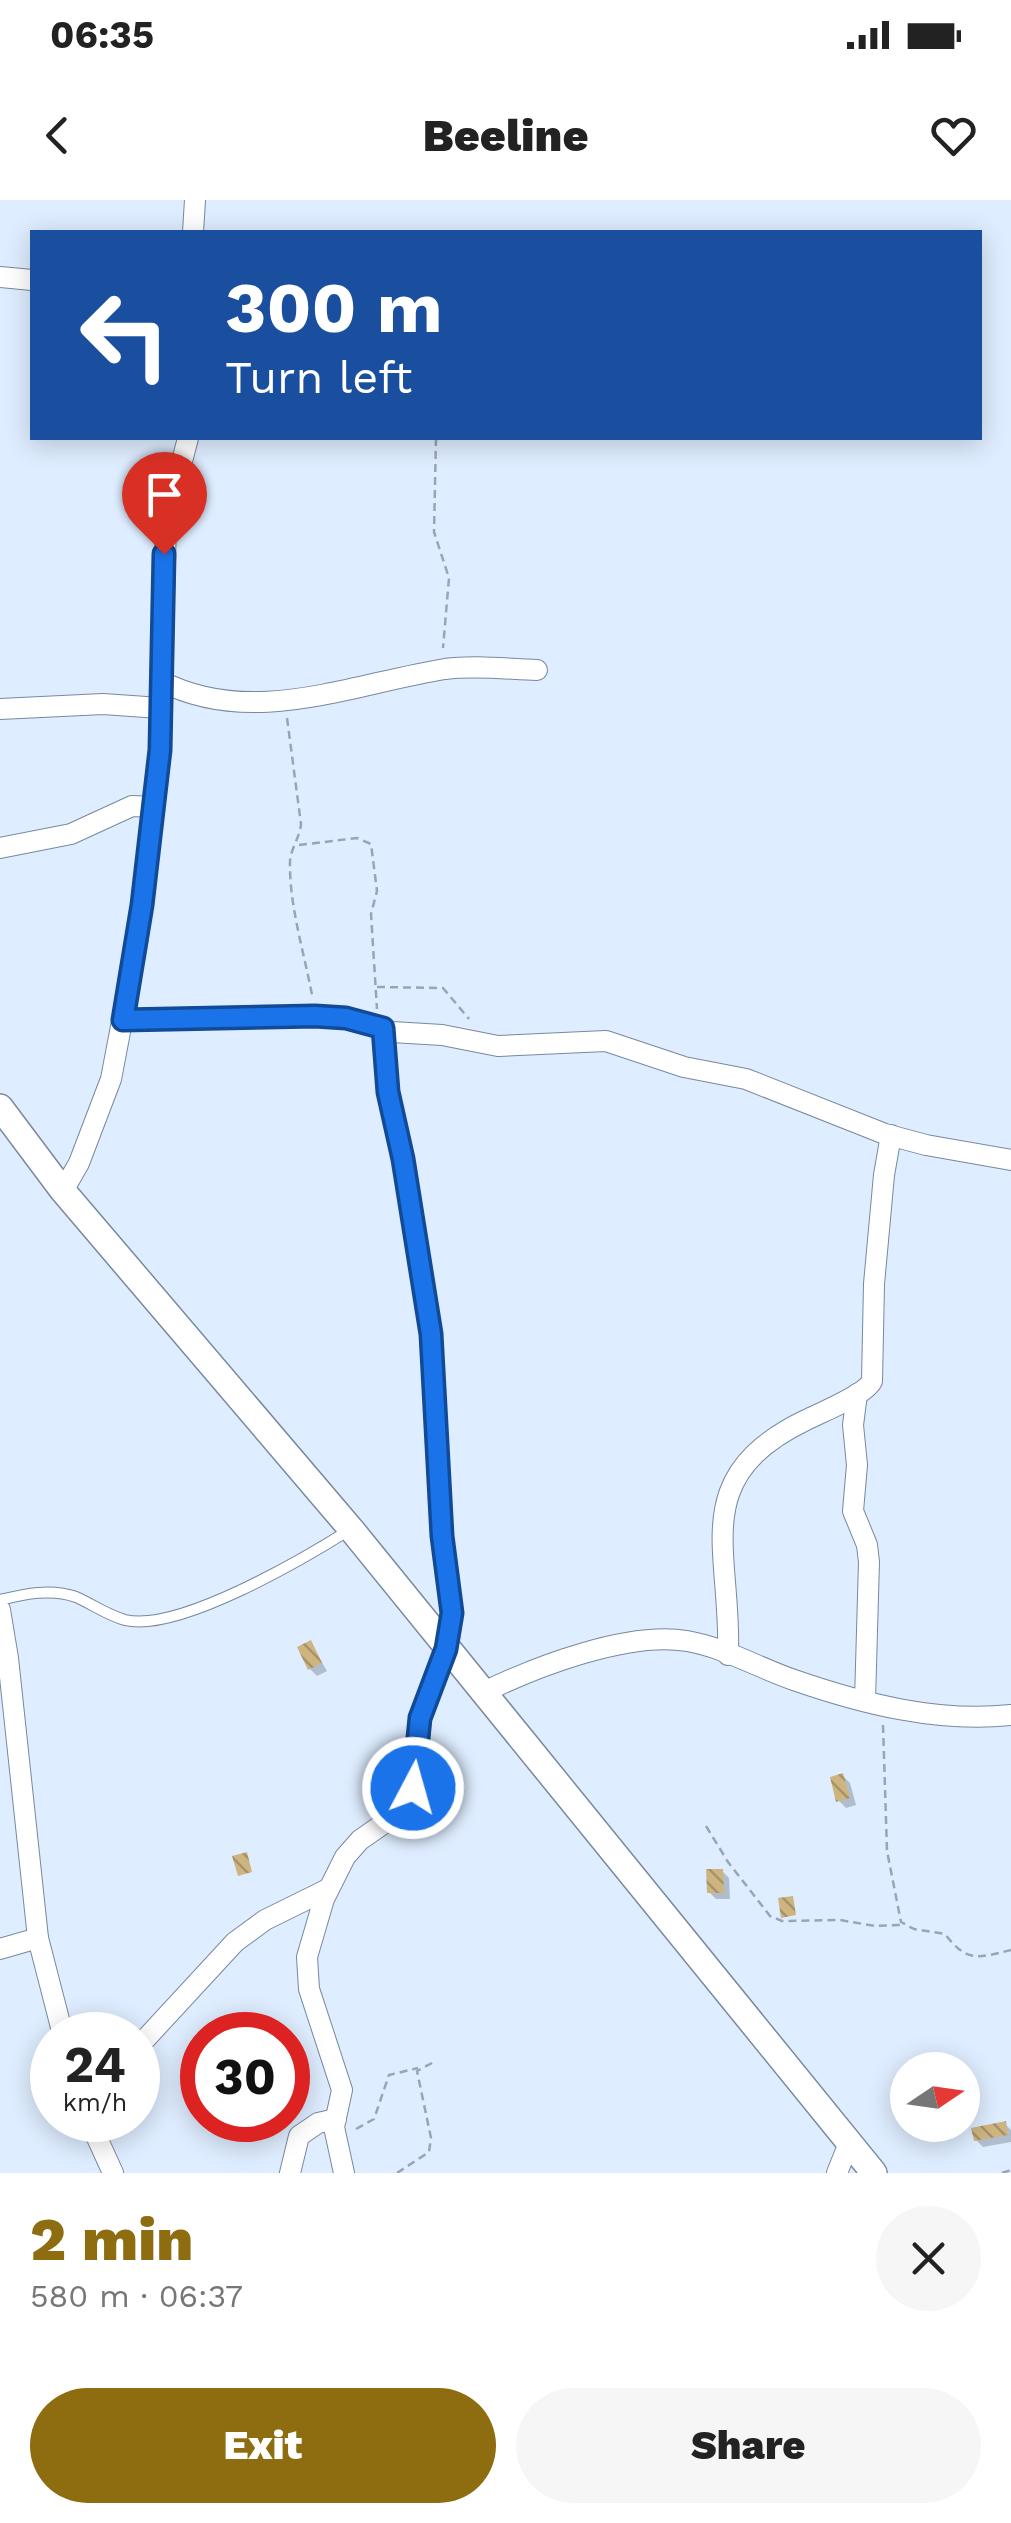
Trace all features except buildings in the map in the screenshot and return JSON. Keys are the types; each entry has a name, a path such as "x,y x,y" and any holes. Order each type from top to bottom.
{"street":[{"path":"193,230 195,200"},
{"path":"0,277 30,280"},
{"path":"63,1191 79,1163 106,1093 137,942 160,750 166,523 187,440"},
{"path":"161,682 182,692 230,704 284,700 446,669 537,670"},
{"path":"0,710 103,704 160,708"},
{"path":"0,848 71,834 132,806 154,807"},
{"path":"123,1020 315,1016 346,1018 488,1045 606,1041 684,1067 746,1079 891,1135 1011,1160"},
{"path":"344,2173 336,2127 342,2090 309,1990 307,1957 328,1889 344,1856 406,1808 413,1788 420,1718 446,1649 452,1613 442,1536 431,1334 379,1027"},
{"path":"0,1108 63,1191 350,1529 874,2173"},
{"path":"728,1655 729,1615 720,1546 724,1504 737,1472 761,1448 792,1426 868,1388 872,1380 874,1284 891,1135"},
{"path":"856,1394 853,1511 867,1545 869,1562 874,1702"},
{"path":"0,1610 38,1938 58,2012"},
{"path":"482,1692 548,1662 652,1640 687,1640 796,1681 874,1702 956,1718 1011,1715"},
{"path":"160,2023 235,1942 265,1920 328,1889"},
{"path":"0,1948 38,1938"},
{"path":"290,2173 299,2136 318,2124 336,2127"},
{"path":"99,2142 113,2173"},
{"path":"837,2173 848,2143"}],"lane":[{"path":"0,1600 36,1592 73,1596 128,1621 168,1616 248,1588 350,1529"}],"path":[{"path":"436,440 434,532 450,578 443,623 446,669"},
{"path":"284,700 301,824 291,854 291,874 315,1016"},
{"path":"296,845 357,838 371,844 377,891 371,914 379,1027"},
{"path":"376,988 443,988 488,1045"},
{"path":"874,1702 887,1851 904,1925"},
{"path":"706,1826 770,1916 782,1921 904,1925 944,1934 956,1950 969,1956 1011,1950"},
{"path":"336,2127 359,2128 374,2120 392,2073 434,2062"},
{"path":"396,2173 429,2152 431,2146 419,2068"},
{"path":"1002,2173 1011,2170"}],"route":[{"path":"164,554 160,750 137,942 123,1020 315,1016 346,1018 383,1028 388,1092 403,1159 431,1334 442,1536 452,1613 446,1649 420,1718 413,1788"}]}
